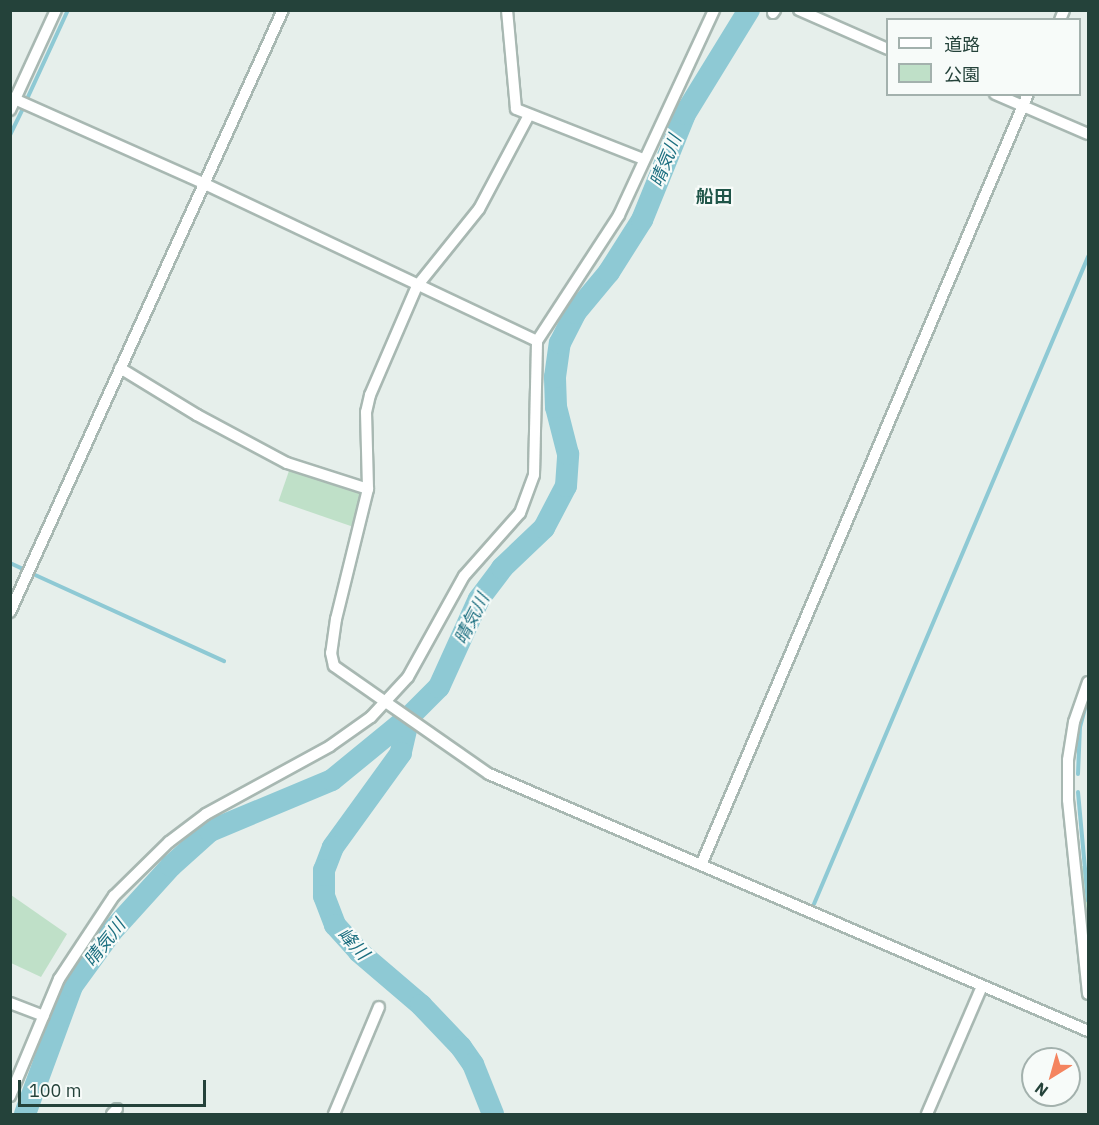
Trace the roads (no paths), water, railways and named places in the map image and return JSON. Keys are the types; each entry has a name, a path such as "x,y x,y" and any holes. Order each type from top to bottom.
{"street":[{"path":"56,10 12,102 205,184 537,341"},
{"path":"10,612 283,10"},
{"path":"507,10 516,109 643,159"},
{"path":"10,1095 44,1016 77,948 138,870 206,814 330,746 388,704 427,648 451,594 510,526 529,495 536,453 537,341 619,215 714,10"},
{"path":"799,10 886,48"},
{"path":"1000,96 1089,134"},
{"path":"700,865 1027,96"},
{"path":"529,115 478,209 417,286 370,396 366,412 368,489 331,653 334,666 343,676 388,704 441,743 489,774 1089,1031"},
{"path":"120,368 197,415 287,463 368,489"},
{"path":"1089,682 1077,710 1068,760 1068,800 1085,923 1089,994"},
{"path":"927,1114 982,986"},
{"path":"10,1003 44,1016"},
{"path":"334,1114 379,1007"}],"waterway":[{"path":"27,99 68,10"},
{"name":"晴気川","path":"25,1114 72,986 112,931 171,866 210,831 332,780 409,717 439,687 479,599 502,568 544,528 566,486 568,454 556,407 555,377 560,343 575,313 609,272 642,220 685,114 749,10"},
{"path":"10,135 22,110"},
{"path":"814,904 1088,257"},
{"path":"10,563 25,570"},
{"path":"33,574 224,661"},
{"path":"1078,774 1080,727 1088,698"},
{"name":"峰川","path":"409,717 401,753 333,847 324,870 324,896 335,925 359,952 421,1005 461,1047 473,1064 493,1114"},
{"path":"1078,792 1088,901"}],"district":[{"name":"船田","path":"714,197"}]}
